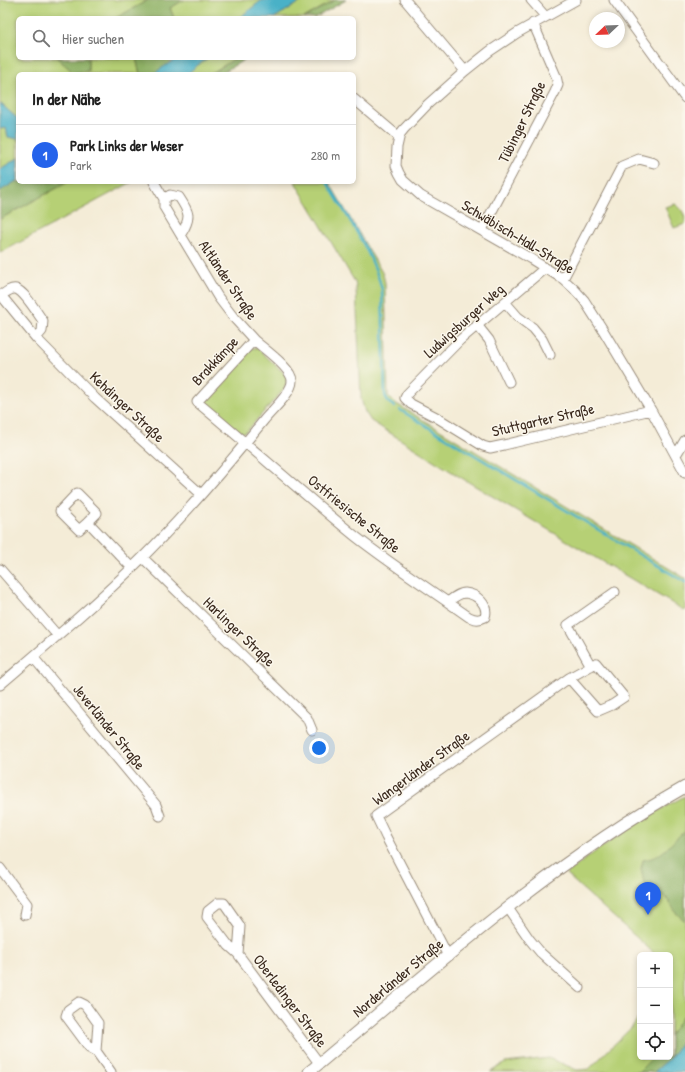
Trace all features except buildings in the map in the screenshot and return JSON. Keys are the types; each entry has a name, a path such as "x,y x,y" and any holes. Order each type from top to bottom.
{"street":[{"path":"405,0 465,71"},
{"path":"531,0 545,16"},
{"path":"356,101 399,137 406,126 465,71 490,51 533,23 576,0"},
{"path":"614,0 681,84 685,98"},
{"name":"Tübinger Straße","path":"482,230 558,85 556,76 533,23"},
{"name":"Schwäbisch-Hall-Straße","path":"399,137 396,162 399,173 403,180 415,191 563,279 584,300 652,410 685,473"},
{"path":"563,279 622,166 639,159 654,163"},
{"name":"Altländer Straße","path":"155,184 164,199 164,207 218,296 234,318 254,340"},
{"name":"Altländer Straße","path":"164,199 170,196 179,197 187,209 189,219 181,234"},
{"name":"Ludwigsburger Weg","path":"406,398 407,394 460,340 545,268"},
{"name":"Kehdinger Straße","path":"36,338 42,331 43,321 22,293 15,289 10,289 1,295 36,338 95,398 201,494"},
{"path":"505,302 518,317 533,328 542,339 550,355"},
{"path":"477,325 489,340 510,382"},
{"name":"Brakkämpe","path":"0,685 58,636 142,558 246,443 286,394 292,384 290,373 254,340 197,402 246,443"},
{"name":"Stuttgarter Straße","path":"406,398 411,404 436,417 483,446 490,448 652,410"},
{"path":"676,455 685,440"},
{"name":"Ostfriesische Straße","path":"246,443 356,536 406,574 448,602"},
{"path":"88,522 132,568"},
{"name":"Harlinger Straße","path":"142,558 307,718 312,730"},
{"path":"0,569 58,636"},
{"path":"591,666 568,625 616,592"},
{"name":"Jeverländer Straße","path":"33,657 156,806 160,816"},
{"path":"596,663 624,697 612,705 598,711 569,678 596,663"},
{"name":"Wangerländer Straße","path":"448,956 376,816 569,678"},
{"name":"Norderländer Straße","path":"309,1072 448,956 564,864 603,837 685,787"},
{"path":"0,868 26,904 25,915"},
{"name":"Oberledinger Straße","path":"238,954 240,926 224,903 218,903 208,911 207,917 229,946 238,954 319,1063"},
{"path":"508,908 541,953 580,988"},
{"path":"96,1051 98,1023 85,1005 79,1002 68,1010 66,1016 89,1047 96,1051 111,1072"}],"green space":[{"path":"0,0 148,0 120,16 16,16 16,60 59,60 74,72 16,72 16,117 0,103"},
{"path":"148,0 184,0 170,8 173,16 120,16"},
{"path":"184,0 262,0 242,16 173,16 170,8"},
{"path":"304,0 335,0 307,16 277,16"},
{"path":"335,0 346,0 318,16 307,16"},
{"path":"59,60 88,60 88,71 73,72"},
{"path":"88,60 136,60 140,72 82,72 88,71"},
{"path":"136,60 170,60 170,63 156,72 140,72"},
{"path":"205,60 233,60 213,72 189,72"},
{"path":"233,60 244,60 223,72 213,72"},
{"path":"6,128 8,137 16,139 16,159 0,169 0,129"},
{"path":"16,181 16,184 64,184 0,219 0,191"},
{"path":"64,184 128,184 0,253 0,219"},
{"path":"296,184 330,184 383,274 385,283 388,396 395,403 685,578 685,611 460,477 371,421 365,412 361,399 355,282"},
{"path":"675,204 683,212 685,224 674,228 665,207"},
{"path":"251,348 257,348 286,375 287,380 285,388 246,432 241,433 202,402"},
{"path":"685,796 685,1072 490,1072 505,1063 549,1058 577,1070 589,1069 632,1027 637,1020 637,1060 673,1060 673,952 653,952 566,874 623,832"},
{"path":"685,831 685,921 677,914 666,897 653,891 644,883 641,868 643,860 662,853"},
{"path":"685,1013 685,1037 673,1054 673,1031"},
{"path":"650,1060 668,1060 654,1072 638,1072"}],"water":[{"path":"262,0 304,0 277,16 242,16"},
{"path":"174,60 205,60 189,72 156,72"},
{"path":"0,103 16,117 16,139 8,137 6,128 0,129"},
{"path":"16,159 16,181 0,191 0,169"},
{"path":"685,1037 685,1072 654,1072 668,1060 673,1060 673,1054"}],"waterway":[{"path":"328,184 366,249 373,263 382,290 385,395 388,402 395,407"},
{"path":"400,410 685,582"}],"place":[{"name":"Park Links der Weser","path":"648,915"}]}
